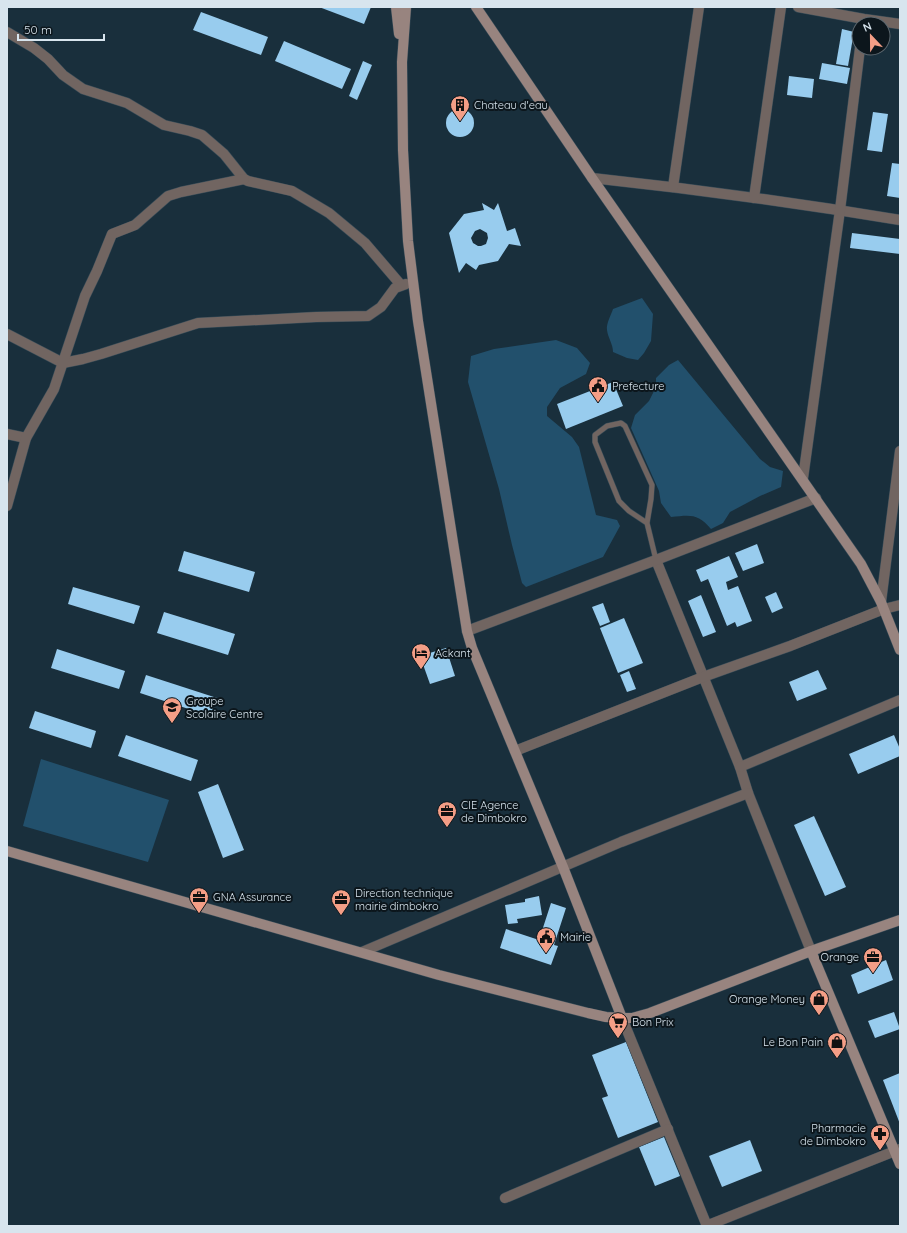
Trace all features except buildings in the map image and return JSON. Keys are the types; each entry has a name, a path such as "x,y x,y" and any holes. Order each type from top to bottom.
{"main road":[{"path":"396,7 402,62"},
{"path":"406,7 402,62 403,150 412,283 467,631 472,648 563,867 622,1018"},
{"path":"468,7 492,29"},
{"path":"476,7 592,178 803,478 861,564 882,605 900,650"},
{"path":"7,851 439,975 606,1017 632,1018 664,1008 811,951 900,920"},
{"path":"811,951 897,1150 900,1164"}],"street":[{"path":"673,187 698,7"},
{"path":"754,198 781,7"},
{"path":"798,7 851,19"},
{"path":"7,32 34,48 48,59 63,75 83,89 128,103 164,124 202,136 224,154 244,179 292,191 333,216 366,243 401,285"},
{"path":"803,478 840,210 859,56"},
{"path":"592,178 754,198 900,220"},
{"path":"7,506 26,438 54,389 83,301 112,234 135,225 168,196 244,179"},
{"path":"7,334 63,363 89,358 198,322 368,316 381,307 395,288 412,283"},
{"path":"7,434 26,438"},
{"path":"882,605 900,451"},
{"path":"467,631 816,498"},
{"path":"656,560 740,767 748,793 811,951"},
{"path":"515,751 703,677 790,646 882,605 900,605"},
{"path":"740,767 900,700"},
{"path":"362,952 621,842 748,793"},
{"path":"622,1018 707,1226 897,1150"},
{"path":"505,1198 668,1129"}],"lane":[{"path":"647,523 619,502 595,442 595,435 607,426 621,423 625,426 652,485 647,523 656,560"}],"shaded area":[{"path":"642,298 653,314 651,341 638,360 627,358 613,352 607,328 613,309"},
{"path":"556,340 577,348 590,363 586,374 560,388 547,407 547,416 572,437 579,447 596,515 617,520 620,526 603,557 526,587 522,583 499,489 468,382 471,356 494,349"},
{"path":"678,360 760,459 770,467 783,471 781,487 730,512 723,523 711,529 702,520 693,516 671,517 661,503 659,491 631,428 635,415 649,401 656,387 656,378 669,365"},
{"path":"41,759 169,800 148,862 23,826"}],"place":[{"name":"Chateau d'eau","path":"460,122"},
{"name":"Prefecture","path":"598,403"},
{"name":"Ackant","path":"421,670"},
{"name":"Groupe Scolaire Centre","path":"172,724"},
{"name":"CIE Agence de Dimbokro","path":"447,828"},
{"name":"GNA Assurance","path":"199,914"},
{"name":"Direction technique mairie dimbokro","path":"341,916"},
{"name":"Mairie","path":"546,954"},
{"name":"Orange","path":"873,974"},
{"name":"Orange Money","path":"819,1016"},
{"name":"Bon Prix","path":"618,1039"},
{"name":"Le Bon Pain","path":"837,1059"},
{"name":"Pharmacie de Dimbokro","path":"880,1151"}]}
